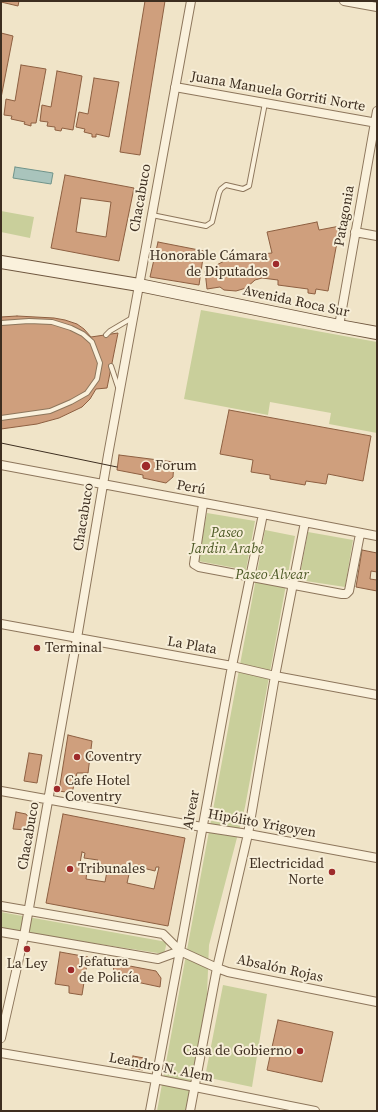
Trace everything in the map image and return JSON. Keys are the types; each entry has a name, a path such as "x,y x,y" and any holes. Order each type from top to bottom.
{"main road":[{"name":"Avenida Roca Sur","path":"1,262 139,284 377,333"}],"street":[{"name":"Chacabuco","path":"1,1038 24,936 119,391 191,1"},
{"path":"344,1 377,7"},
{"name":"Juana Manuela Gorriti Norte","path":"175,87 376,123"},
{"name":"Patagonia","path":"339,326 377,111"},
{"path":"355,232 377,236"},
{"name":"Perú","path":"1,466 377,536"},
{"path":"203,504 194,564 199,567 346,594 349,591 360,534"},
{"name":"Alvear","path":"150,1111 232,666 263,514"},
{"path":"190,1111 217,968 248,834 275,676 305,522"},
{"name":"La Plata","path":"1,624 232,666 275,676 377,695"},
{"name":"Hipólito Yrigoyen","path":"1,791 377,858"},
{"name":"Absalón Rojas","path":"1,906 163,934 180,951 228,972 377,1002"},
{"path":"1,932 158,958 180,951"},
{"name":"Leandro N. Alem","path":"1,1053 155,1079 315,1111"}],"lane":[{"path":"152,215 206,226 212,222 218,193 221,189 226,185 243,189 249,186 265,103"},
{"path":"106,335 110,331 133,318"},
{"path":"1,323 29,321 52,322 71,328 84,334 92,342 100,363 97,379 87,393 71,402 50,411 1,418"},
{"path":"111,366 119,391"}],"green space":[{"path":"1,211 34,217 30,238 1,232"},
{"path":"201,310 377,342 377,433 329,424 331,413 270,402 268,415 184,399"},
{"name":"Paseo Jardin Arabe","path":"207,513 255,521 246,570 198,561"},
{"name":"Paseo Alvear","path":"265,530 295,536 245,807 209,945 207,995 186,1111 157,1111"},
{"name":"Paseo Jardin Arabe","path":"308,532 353,540 345,587 299,580"},
{"path":"1,912 167,942 164,954 8,930 1,928"},
{"path":"223,985 267,994 252,1087 205,1077"}],"water":[{"path":"15,167 53,173 51,184 13,178"}],"building":[{"path":"1,1 19,1 18,6"},
{"path":"145,1 165,1 140,155 120,152"},
{"path":"1,33 13,36 1,98"},
{"path":"21,65 46,69 36,123 31,123 31,126 24,124 25,122 11,119 12,116 4,115 6,99 15,101"},
{"path":"57,71 82,76 73,130 62,128 61,131 55,130 55,127 47,126 48,122 40,121 42,105 51,107"},
{"path":"94,78 119,82 109,137 96,134 96,137 92,137 92,134 84,132 85,129 76,127 79,112 88,114"},
{"path":"65,175 134,188 119,261 51,248","holes":["81,198 111,202 106,237 76,232"]},
{"name":"Honorable Cámara de Diputados","path":"317,222 319,230 340,226 328,291 316,289 315,294 308,293 308,289 278,285 278,280 262,278 255,280 246,288 236,291 224,290 220,287 207,289 205,271 232,257 272,253 267,232"},
{"path":"158,242 204,251 199,285 150,277"},
{"path":"17,316 65,320 77,324 91,337 118,333 107,388 96,389 90,399 82,407 59,418 37,424 1,429 1,317"},
{"name":"Forum","path":"229,410 371,436 363,481 328,474 326,484 306,481 305,485 270,479 270,475 251,472 253,460 220,454"},
{"name":"Forum","path":"119,455 174,462 173,477 166,483 143,478 143,475 117,470"},
{"path":"362,550 377,553 377,572 371,571 370,579 377,580 377,591 356,587"},
{"name":"Coventry","path":"68,735 92,741 88,773 77,773 72,793 59,791"},
{"path":"29,753 42,755 37,783 24,781"},
{"path":"16,812 26,814 29,818 27,830 13,829"},
{"name":"Tribunales","path":"63,814 185,838 168,926 46,903","holes":["82,852 85,853 84,858 98,860 97,864 108,866 105,882 86,879 88,864 80,863","139,867 155,871 156,867 159,867 154,889 127,883 130,870 138,872"]},
{"name":"Jefatura de Policía","path":"60,952 88,957 82,995 69,993 69,986 55,984"},
{"path":"114,963 156,971 161,978 160,987 113,977"},
{"name":"Casa de Gobierno","path":"278,1020 333,1032 322,1082 267,1070"},
{"path":"133,1056 144,1058 143,1070 131,1068"}],"tram line":[{"path":"1,443 117,467"}],"place":[{"name":"Honorable Cámara de Diputados","path":"276,264"},
{"name":"Forum","path":"146,466"},
{"name":"Terminal","path":"37,648"},
{"name":"Coventry","path":"77,757"},
{"name":"Cafe Hotel Coventry","path":"57,789"},
{"name":"Tribunales","path":"70,869"},
{"name":"Electricidad Norte","path":"332,872"},
{"name":"La Ley","path":"27,949"},
{"name":"Jefatura de Policía","path":"71,970"},
{"name":"Casa de Gobierno","path":"300,1051"}]}
